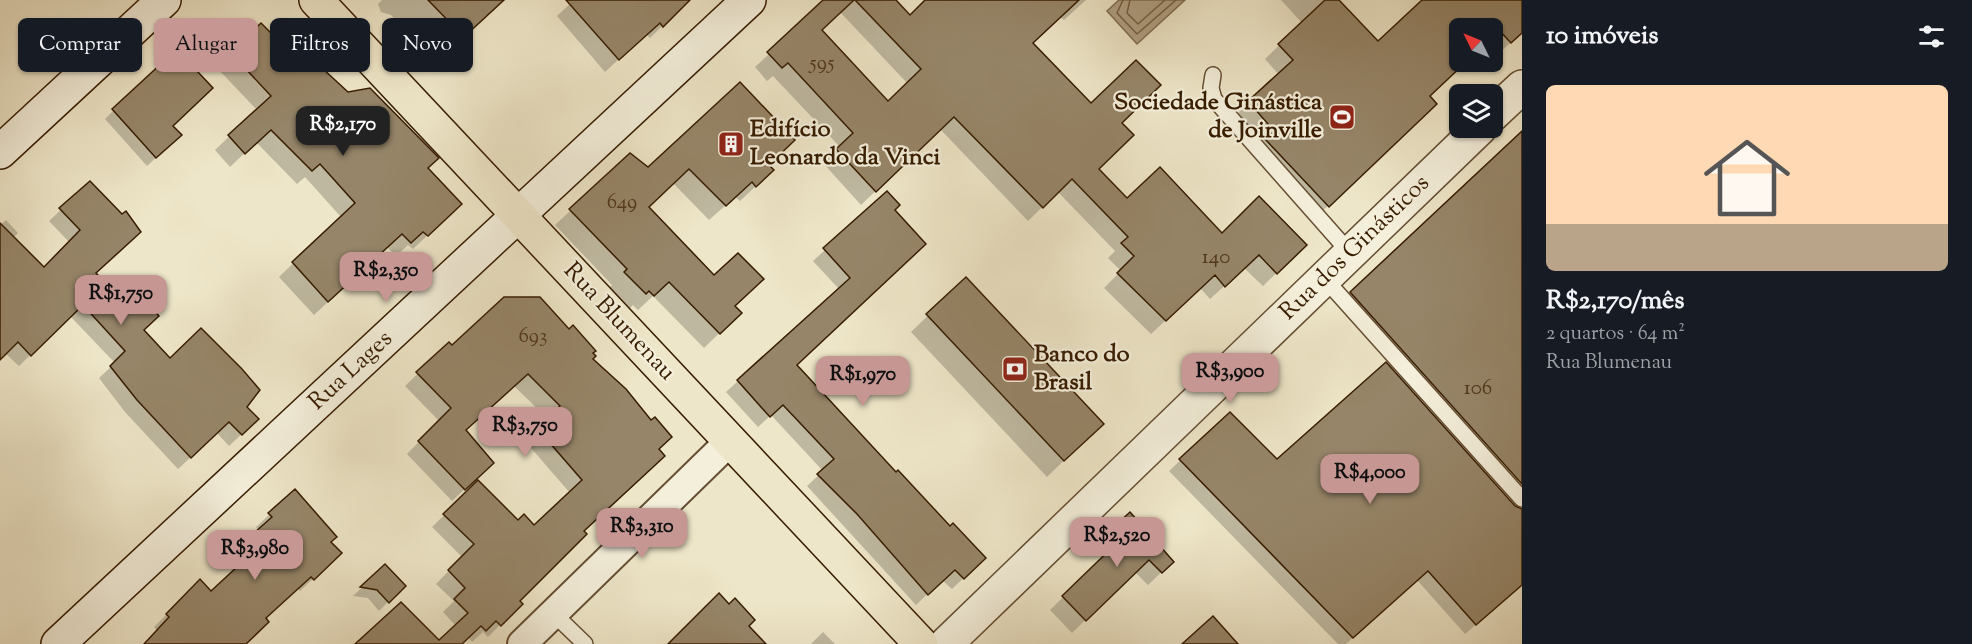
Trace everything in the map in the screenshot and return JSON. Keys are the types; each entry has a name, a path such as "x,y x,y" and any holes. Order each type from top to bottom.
{"main road":[{"path":"0,152 164,0"},
{"name":"Rua Blumenau","path":"316,0 921,644"},
{"name":"Rua Lages","path":"58,644 749,0"},
{"path":"1503,105 1522,87"},
{"name":"Rua dos Ginásticos","path":"946,644 1470,138"}],"street":[{"path":"522,644 730,441"}],"lane":[{"path":"1213,75 1211,88 1214,99 1350,254"},
{"path":"1324,278 1522,499"},
{"path":"553,613 585,644"}],"water":[{"path":"1119,0 1185,0 1137,44 1107,11"}],"building":[{"path":"428,0 504,0 473,29 473,18 446,18"},
{"path":"566,0 690,0 663,27 660,23 619,60"},
{"path":"823,0 854,0 822,30 888,101 921,69 855,0 896,0 910,15 925,0 1079,0 1033,43 1091,103 1136,60 1161,85 1122,123 1134,135 1099,169 1127,198 1160,167 1222,233 1259,196 1307,245 1277,274 1259,255 1225,287 1215,275 1166,321 1117,273 1134,256 1121,243 1128,237 1072,179 1043,208 954,117 876,192 836,149 853,133 788,63 782,68 767,52"},
{"name":"Sociedade Ginástica de Joinville","path":"1325,0 1339,0 1378,41 1422,0 1522,0 1522,33 1511,43 1503,34 1503,18 1449,18 1449,72 1455,72 1430,96 1437,104 1329,207 1265,139 1274,131 1248,101 1293,60 1278,44"},
{"path":"261,23 270,32 270,72 326,72 348,92 370,88 439,158 428,168 462,204 428,236 423,232 411,243 402,234 328,302 292,262 355,203 320,164 312,171 271,130 245,154 228,135 271,96 249,72 258,72 258,26"},
{"path":"154,70 198,72 213,88 173,126 182,135 156,158 112,109"},
{"path":"740,82 795,140 769,165 774,170 756,187 752,182 726,206 689,169 649,207 714,275 738,253 764,279 735,306 742,313 720,334 669,282 654,296 649,291 646,294 624,272 627,269 569,209 630,153 648,167"},
{"path":"1522,131 1522,484 1350,292"},
{"path":"90,181 122,214 126,211 141,232 96,273 127,305 139,294 159,316 144,330 170,358 201,328 242,369 260,390 247,407 259,419 242,435 229,422 191,458 137,400 110,366 125,351 83,305 31,356 18,342 0,360 0,223 44,267 80,230 59,208"},
{"path":"887,191 900,205 895,210 926,244 797,365 896,472 898,470 950,526 953,523 986,558 964,579 955,570 928,595 857,514 817,474 834,459 783,405 770,417 737,380 850,278 823,248"},
{"name":"Banco do Brasil","path":"966,277 1104,424 1064,461 926,314"},
{"path":"504,297 540,297 569,329 573,325 596,351 593,353 596,356 593,359 626,389 651,420 655,417 672,437 659,449 665,456 584,531 587,534 520,601 523,604 501,626 496,621 486,631 481,626 462,644 355,644 401,602 439,640 468,613 454,599 465,588 448,570 474,544 443,514 478,480 518,520 524,514 534,525 582,480 536,427 560,406 528,374 466,430 494,463 465,490 418,441 451,408 416,372 449,342 452,345"},
{"path":"1386,362 1515,506 1522,509 1522,585 1476,625 1428,571 1353,638 1179,459 1230,412 1277,459"},
{"path":"295,489 337,537 331,542 342,553 314,580 311,577 266,618 269,622 246,644 144,644 169,617 166,614 200,579 211,591 264,542 255,532 272,517 268,513"},
{"path":"1130,512 1174,562 1162,573 1149,560 1086,621 1062,596 1125,535 1116,525"},
{"path":"385,564 406,586 389,603 377,590 360,587"},
{"path":"719,593 729,604 735,598 755,620 749,626 766,644 668,644"},
{"path":"1213,616 1238,644 1182,644"}],"place":[{"name":"Sociedade Ginástica de Joinville","path":"1342,117"},
{"name":"Edifício Leonardo da Vinci","path":"731,144"},
{"name":"Banco do Brasil","path":"1015,369"}]}
